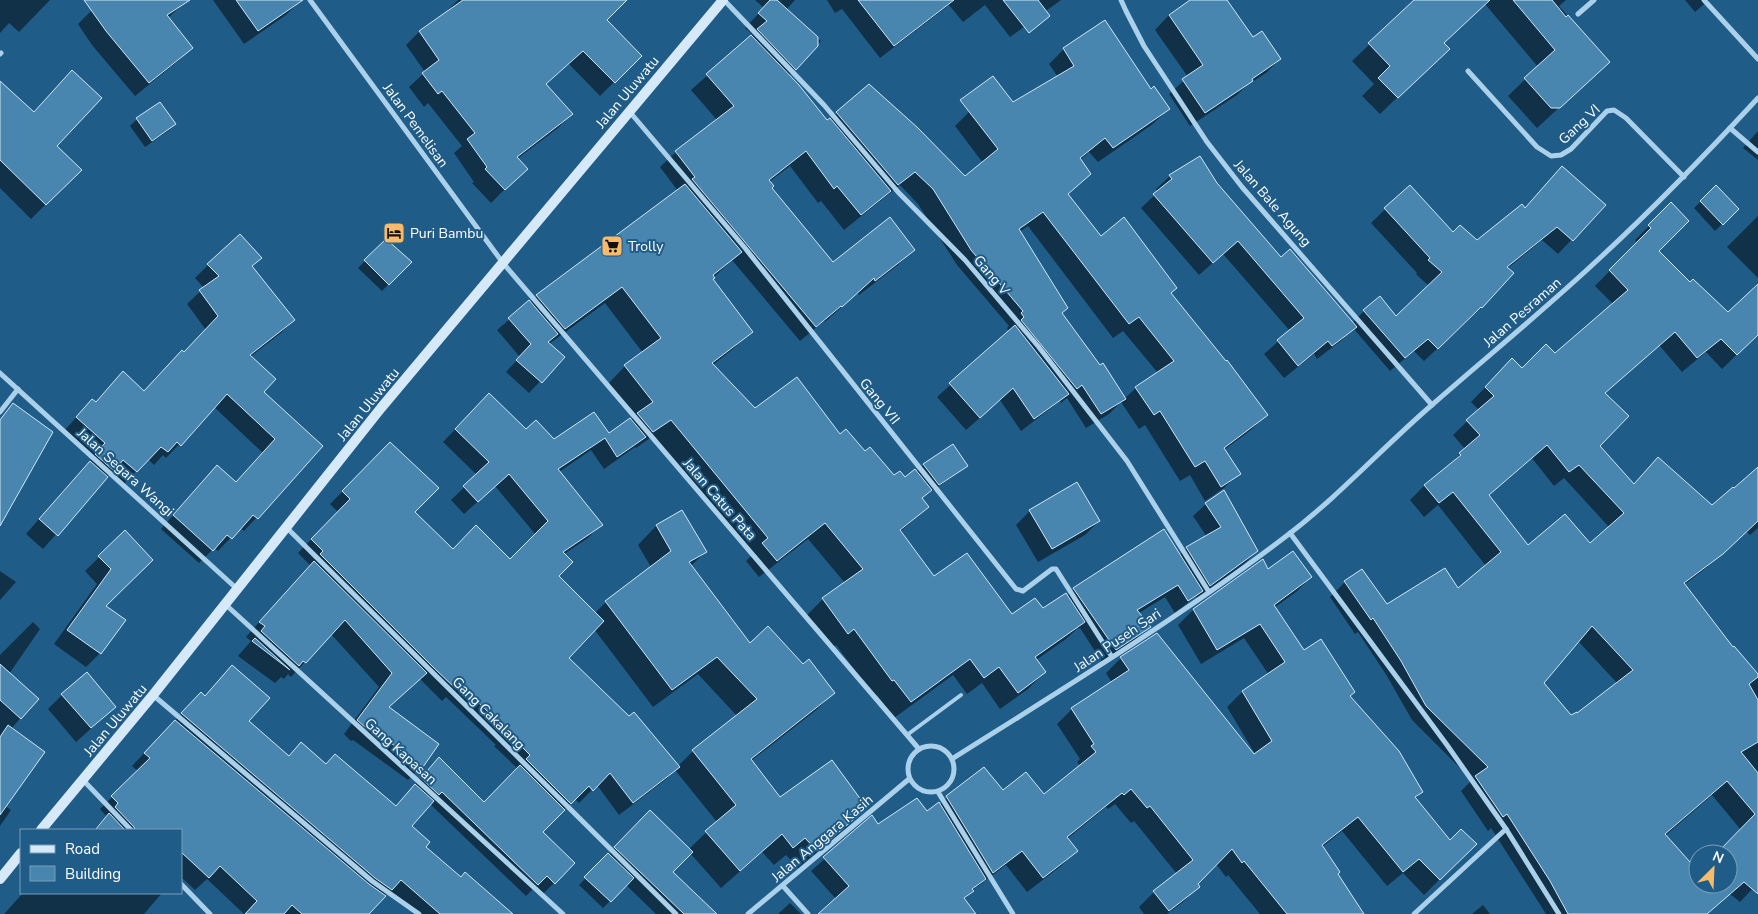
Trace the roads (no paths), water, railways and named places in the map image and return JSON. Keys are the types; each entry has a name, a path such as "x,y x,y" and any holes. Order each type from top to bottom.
{"street":[{"name":"Jalan Pemelisan","path":"310,0 503,263"},
{"name":"Jalan Uluwatu","path":"42,829 153,695 236,588 381,408 723,0"},
{"name":"Gang V","path":"723,0 824,105 898,192 965,260 1038,346 1127,461 1209,592"},
{"name":"Jalan Bale Agung","path":"1121,0 1144,46 1207,142 1242,187 1432,405"},
{"path":"1578,14 1594,0"},
{"path":"1704,0 1758,59"},
{"name":"Gang VI","path":"1468,72 1536,147 1547,154 1557,157 1566,152 1604,115 1610,110 1614,110 1626,118 1684,177"},
{"name":"Jalan Pesraman","path":"1290,533 1603,255 1684,177 1758,98"},
{"name":"Gang VII","path":"629,111 745,248 1016,589 1023,591 1052,569 1056,569 1112,657"},
{"path":"1730,128 1758,152"},
{"name":"Jalan Catus Pata","path":"503,263 919,749"},
{"name":"Jalan Segara Wangi","path":"0,373 236,588"},
{"path":"0,412 18,389"},
{"name":"Gang Cakalang","path":"286,527 676,914"},
{"name":"Jalan Puseh Sari","path":"952,759 1112,657 1209,592 1290,533"},
{"path":"1290,533 1448,745 1506,828 1559,914"},
{"name":"Gang Kapasan","path":"224,604 563,914"},
{"path":"153,695 372,881 419,914"},
{"path":"928,746 938,747 947,752 952,759 955,772 949,785 938,792 927,793 916,788 910,779 909,763 912,755 919,749 928,746"},
{"name":"Jalan Anggara Kasih","path":"748,914 910,779"},
{"path":"83,780 130,829"},
{"path":"938,792 1013,914"},
{"path":"1414,914 1506,828"},
{"path":"0,879 20,855"},
{"path":"182,885 210,914"},
{"path":"783,886 808,914"}],"lane":[{"path":"907,735 961,695"}],"place":[{"name":"Puri Bambu","path":"394,233"},
{"name":"Trolly","path":"612,246"}]}
